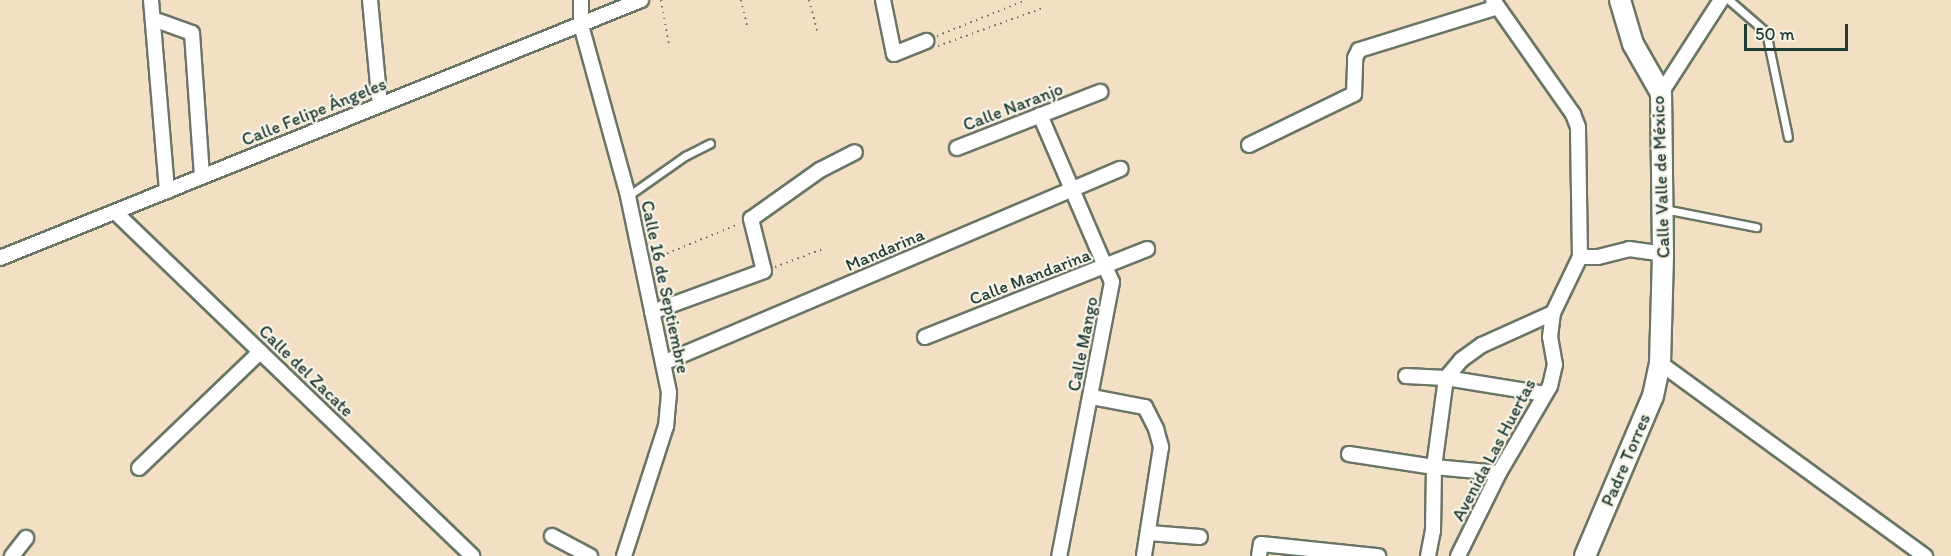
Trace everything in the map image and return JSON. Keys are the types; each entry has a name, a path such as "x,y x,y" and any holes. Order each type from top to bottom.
{"street":[{"path":"151,0 167,191"},
{"path":"370,0 380,105"},
{"name":"Calle 16 de Septiembre","path":"581,0 581,25 628,196 669,393 666,426 624,556"},
{"name":"Calle Felipe Ángeles","path":"0,258 641,0"},
{"path":"883,0 894,54 926,41"},
{"name":"Calle Valle de México","path":"1620,0 1633,44 1661,93 1661,208 1664,254 1660,363"},
{"path":"1661,93 1721,0"},
{"path":"1249,145 1354,94 1355,58 1359,50 1495,3"},
{"name":"Avenida Las Huertas","path":"1458,556 1499,473 1545,394 1555,365 1550,337 1553,313 1580,257 1578,127 1573,114 1495,3"},
{"path":"153,19 192,33 202,177"},
{"name":"Calle Naranjo","path":"957,148 1100,92"},
{"name":"Calle Mango","path":"1040,115 1112,282 1111,302 1059,556"},
{"path":"652,312 764,271 751,219 820,170 855,152"},
{"name":"Mandarina","path":"663,363 1121,169"},
{"name":"Calle del Zacate","path":"115,212 472,556"},
{"name":"Calle Mandarina","path":"925,337 1147,249"},
{"path":"1580,257 1598,257 1629,249 1664,254"},
{"path":"1428,556 1433,531 1434,467 1446,378 1461,360 1482,345 1553,313"},
{"path":"139,468 260,352"},
{"path":"1660,363 1925,556"},
{"name":"Padre Torres","path":"1584,556 1653,396 1660,363"},
{"path":"1406,376 1446,378 1545,394"},
{"path":"1092,397 1145,407 1156,429 1161,447 1149,533 1143,556"},
{"path":"1349,454 1434,467 1499,473"},
{"path":"1149,533 1200,537"},
{"path":"552,536 590,556"},
{"path":"12,556 27,538"},
{"path":"1260,550 1378,556"}],"lane":[{"path":"1729,0 1766,32 1788,137"},
{"path":"628,196 685,156 710,143"},
{"path":"1661,208 1756,227"}],"path":[{"path":"661,0 669,46"},
{"path":"741,0 747,27"},
{"path":"809,0 818,33"},
{"path":"1026,0 926,41 931,49 1043,8"},
{"path":"642,264 751,219"},
{"path":"764,271 823,249"}]}
